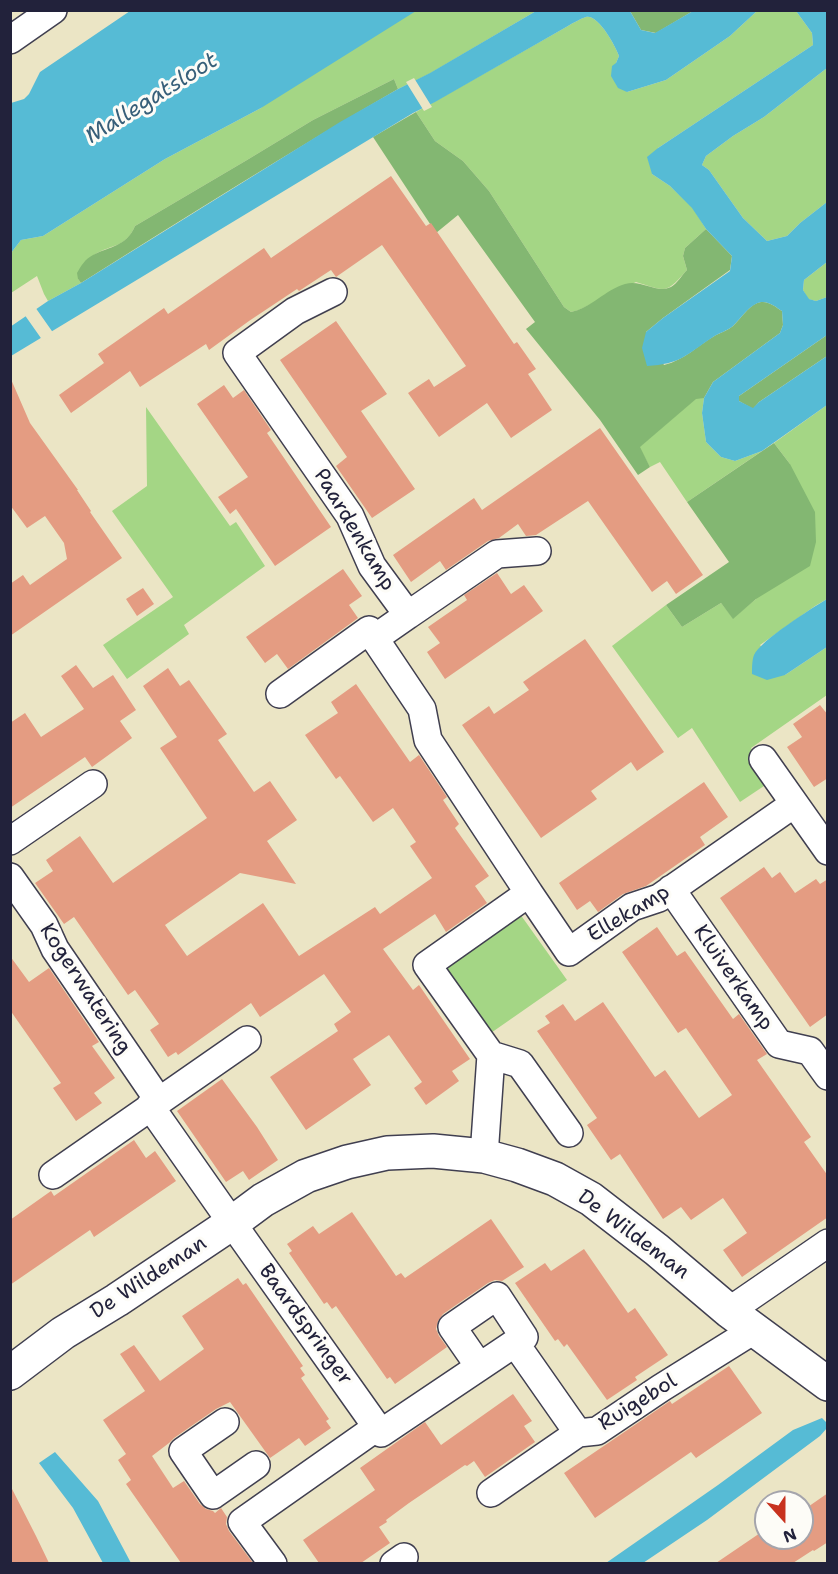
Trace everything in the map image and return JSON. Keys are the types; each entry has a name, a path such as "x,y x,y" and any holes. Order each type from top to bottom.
{"street":[{"path":"10,40 53,10"},
{"name":"Paardenkamp","path":"280,694 369,630 375,638 408,615 372,566 350,516 237,353 295,311 333,292"},
{"path":"408,615 497,554 537,551"},
{"path":"375,638 423,709 428,740 529,893 427,964 491,1054 520,1064 569,1133"},
{"path":"763,759 828,851"},
{"path":"10,840 93,784"},
{"name":"Ellekamp","path":"529,893 569,952 632,907 659,898 794,804"},
{"name":"Kogerwatering","path":"10,877 44,925 61,959 232,1223"},
{"name":"Kluiverkamp","path":"671,889 779,1044 810,1051 828,1076"},
{"path":"52,1175 247,1040"},
{"path":"484,1156 491,1054"},
{"name":"De Wildeman","path":"10,1373 63,1333 117,1300 263,1200 306,1176 347,1161 387,1153 433,1151 484,1156 517,1165 555,1179 591,1199 742,1320 828,1384"},
{"name":"Baardspringer","path":"232,1223 377,1427"},
{"name":"Ruigebol","path":"491,1493 578,1434 597,1431 680,1376 828,1243"},
{"path":"242,1522 377,1427 381,1432 524,1337 497,1296 452,1327 479,1366"},
{"name":"De Wildeman","path":"10,1351 63,1333"},
{"path":"514,1343 578,1434"},
{"path":"225,1422 183,1452 213,1495 256,1465"},
{"path":"220,1490 273,1563"}],"green space":[{"path":"350,11 536,11 429,74 398,89 394,79 313,120 135,226 123,242 91,257 78,279 81,283 48,301 37,276 11,293 11,253 21,240 43,236 165,159 261,108"},
{"path":"630,11 693,11 656,33 641,30"},
{"path":"757,11 796,11 812,33 813,45 658,148 652,174 670,186 693,208 706,229 685,248 683,256 687,270 674,284 664,289 636,282 571,312 564,307 489,191 463,161 435,141 416,112 586,17 591,17 601,25 614,45 619,56 616,63 627,92 666,80 730,36"},
{"path":"827,68 827,202 787,236 767,241 743,218 709,170 702,165 706,156 764,117"},
{"path":"394,79 398,89 278,160 81,283 78,279 77,273 88,259 122,242 135,226 313,120"},
{"path":"416,112 435,141 463,161 489,191 564,307 571,312 585,307 625,284 637,283 660,289 671,287 687,270 683,256 685,248 706,229 732,256 730,270 646,332 664,365 678,360 731,327 757,303 770,303 782,311 783,325 780,333 713,382 704,398 696,399 640,447 650,467 638,475 600,420 526,329 535,322 458,215 436,233 373,137"},
{"path":"827,262 827,297 816,301 808,299 803,290 804,280"},
{"path":"827,335 827,356 759,402 753,409 739,401 739,396"},
{"path":"696,398 704,398 702,413 706,442 721,457 735,461 762,451 687,502 660,462 650,467 639,447"},
{"path":"827,405 827,599 760,645 785,675 827,647 827,695 751,748 773,780 740,802 692,728 678,738 612,646 666,605 682,627 721,603 733,618 756,599 790,464 774,443"},
{"path":"146,407 230,526 236,522 265,566 184,625 189,634 127,679 103,645 173,597 112,511 147,486"},
{"path":"774,443 790,464 815,512 816,542 810,566 756,599 733,619 721,603 682,627 666,605 729,562 687,502"},
{"path":"520,914 567,980 488,1035 442,968"}],"water":[{"name":"Mallegatsloot","path":"131,10 416,11 261,108 165,159 43,236 21,240 11,253 11,103 24,99 29,94 40,72"},
{"path":"536,11 630,11 641,30 655,33 693,11 757,11 730,36 666,80 627,92 618,88 611,76 612,66 619,56 610,38 596,20 591,17 581,19 413,113 11,356 10,327 48,301 81,283 340,122"},
{"path":"796,11 827,11 827,68 764,117 706,156 702,165 709,170 743,218 767,241 787,236 827,202 827,262 804,280 803,290 809,299 816,301 827,297 827,335 739,396 739,401 753,408 827,356 827,405 762,451 735,461 721,457 706,442 702,413 704,398 713,382 780,333 783,325 782,311 767,302 757,303 749,308 731,328 713,337 683,358 647,366 642,348 646,332 730,271 732,256 706,229 692,208 670,186 652,174 647,157 813,45 812,33"},
{"path":"827,599 827,647 785,675 767,680 752,674 753,657 758,649 787,625"},
{"path":"822,1418 827,1423 827,1428 820,1436 707,1520 643,1563 606,1563 793,1430"},
{"path":"55,1452 98,1501 131,1563 103,1563 73,1508 39,1463"}],"pier":[{"path":"414,78 432,107 424,111 406,82"},
{"path":"35,307 54,334 43,341 24,314"}],"building":[{"path":"391,176 426,226 431,223 514,344 517,342 536,369 528,374 552,410 511,438 487,403 439,437 408,393 429,379 434,387 466,366 382,245 336,277 331,270 299,291 297,289 209,350 206,344 140,387 130,371 71,413 59,395 104,363 98,354 164,308 168,314 264,248 271,258"},
{"path":"336,321 387,394 361,411 415,489 372,518 336,466 347,457 280,360"},
{"path":"10,377 30,423 78,490 90,512 122,558 10,636 10,584 23,575 30,585 67,559 64,543 45,516 27,528 10,505"},
{"path":"224,385 233,398 244,390 271,430 267,433 331,527 275,566 236,509 230,514 218,497 248,477 197,404"},
{"path":"600,428 703,575 676,594 667,581 652,592 588,501 536,535 526,536 518,524 499,538 488,541 446,570 440,561 411,582 393,555 474,498 482,510"},
{"path":"343,569 362,596 349,605 358,618 288,669 277,654 265,663 246,637"},
{"path":"497,573 511,594 524,585 543,611 445,679 427,652 440,643 428,627 467,600 464,595"},
{"path":"143,588 154,604 137,616 126,599"},
{"path":"585,639 664,752 637,771 631,762 591,791 597,799 541,838 462,725 489,706 494,714 529,690 523,682"},
{"path":"76,665 93,688 113,675 136,710 120,721 132,738 92,767 85,757 10,808 10,723 25,713 41,737 84,709 61,676"},
{"path":"168,668 180,686 189,680 227,734 218,740 254,792 270,781 297,820 267,841 296,884 240,873 165,925 187,956 263,903 299,956 375,907 380,914 432,878 410,846 416,842 393,808 373,822 340,776 336,779 305,735 338,713 331,702 356,684 410,762 419,755 447,797 443,800 459,824 455,828 489,876 475,886 487,903 446,932 435,914 383,949 413,990 419,985 470,1059 452,1071 459,1081 426,1105 414,1088 422,1082 389,1035 353,1059 371,1085 306,1130 270,1077 338,1031 334,1024 351,1012 324,974 260,1017 251,1003 178,1055 176,1052 168,1057 150,1030 159,1024 135,990 128,995 74,917 64,924 35,883 53,871 46,860 80,836 113,883 207,818 160,748 177,737 143,686"},
{"path":"820,705 828,715 828,778 814,787 787,747 802,737 793,724"},
{"path":"704,782 728,817 700,837 705,845 646,886 623,894 598,912 590,901 577,910 559,883"},
{"path":"764,867 772,878 780,872 795,893 816,879 820,884 828,879 828,1014 810,1027 720,898"},
{"path":"657,927 677,956 685,951 733,1019 739,1014 767,1054 757,1060 811,1137 804,1142 828,1176 828,1217 742,1277 723,1250 747,1233 723,1198 691,1220 681,1207 663,1219 620,1154 611,1160 587,1125 597,1118 537,1031 550,1023 545,1016 563,1004 575,1021 603,1002 655,1077 665,1070 699,1118 732,1095 686,1028 678,1033 622,952"},
{"path":"10,956 29,982 49,968 99,1042 92,1046 115,1078 94,1093 102,1103 76,1121 53,1088 61,1083 10,1010"},
{"path":"222,1079 278,1160 249,1180 243,1171 226,1182 177,1111"},
{"path":"134,1140 146,1158 155,1151 176,1181 94,1237 90,1230 10,1285 10,1220 51,1191 54,1196"},
{"path":"352,1212 396,1276 401,1273 405,1278 491,1219 524,1267 502,1281 495,1280 488,1283 443,1314 436,1329 447,1347 395,1384 390,1377 387,1379 336,1306 332,1309 327,1302 324,1304 289,1253 292,1251 287,1244 313,1226 319,1234"},
{"path":"584,1249 628,1313 635,1308 668,1355 635,1377 637,1380 607,1400 567,1344 564,1347 558,1339 555,1341 515,1283 545,1263 551,1271"},
{"path":"238,1278 243,1285 246,1283 303,1366 300,1368 305,1375 301,1378 329,1419 326,1421 331,1428 305,1446 299,1438 270,1458 230,1402 174,1438 152,1456 173,1488 184,1481 206,1509 215,1513 221,1508 227,1517 226,1524 229,1531 253,1563 181,1563 126,1484 131,1480 118,1460 126,1454 103,1420 145,1391 120,1354 134,1345 160,1381 204,1349 182,1316"},
{"path":"729,1366 762,1413 696,1458 691,1452 595,1518 564,1473 670,1401 672,1404"},
{"path":"513,1394 532,1421 524,1426 535,1442 485,1477 474,1461 465,1465 409,1503 379,1527 390,1543 361,1563 319,1563 303,1540 375,1490 360,1468 425,1422 441,1445"},
{"path":"10,1485 36,1536 49,1563 10,1563"},
{"path":"828,1493 828,1542 814,1551 813,1550 814,1503"},
{"path":"754,1537 754,1550 813,1550 793,1563 716,1563"}]}
